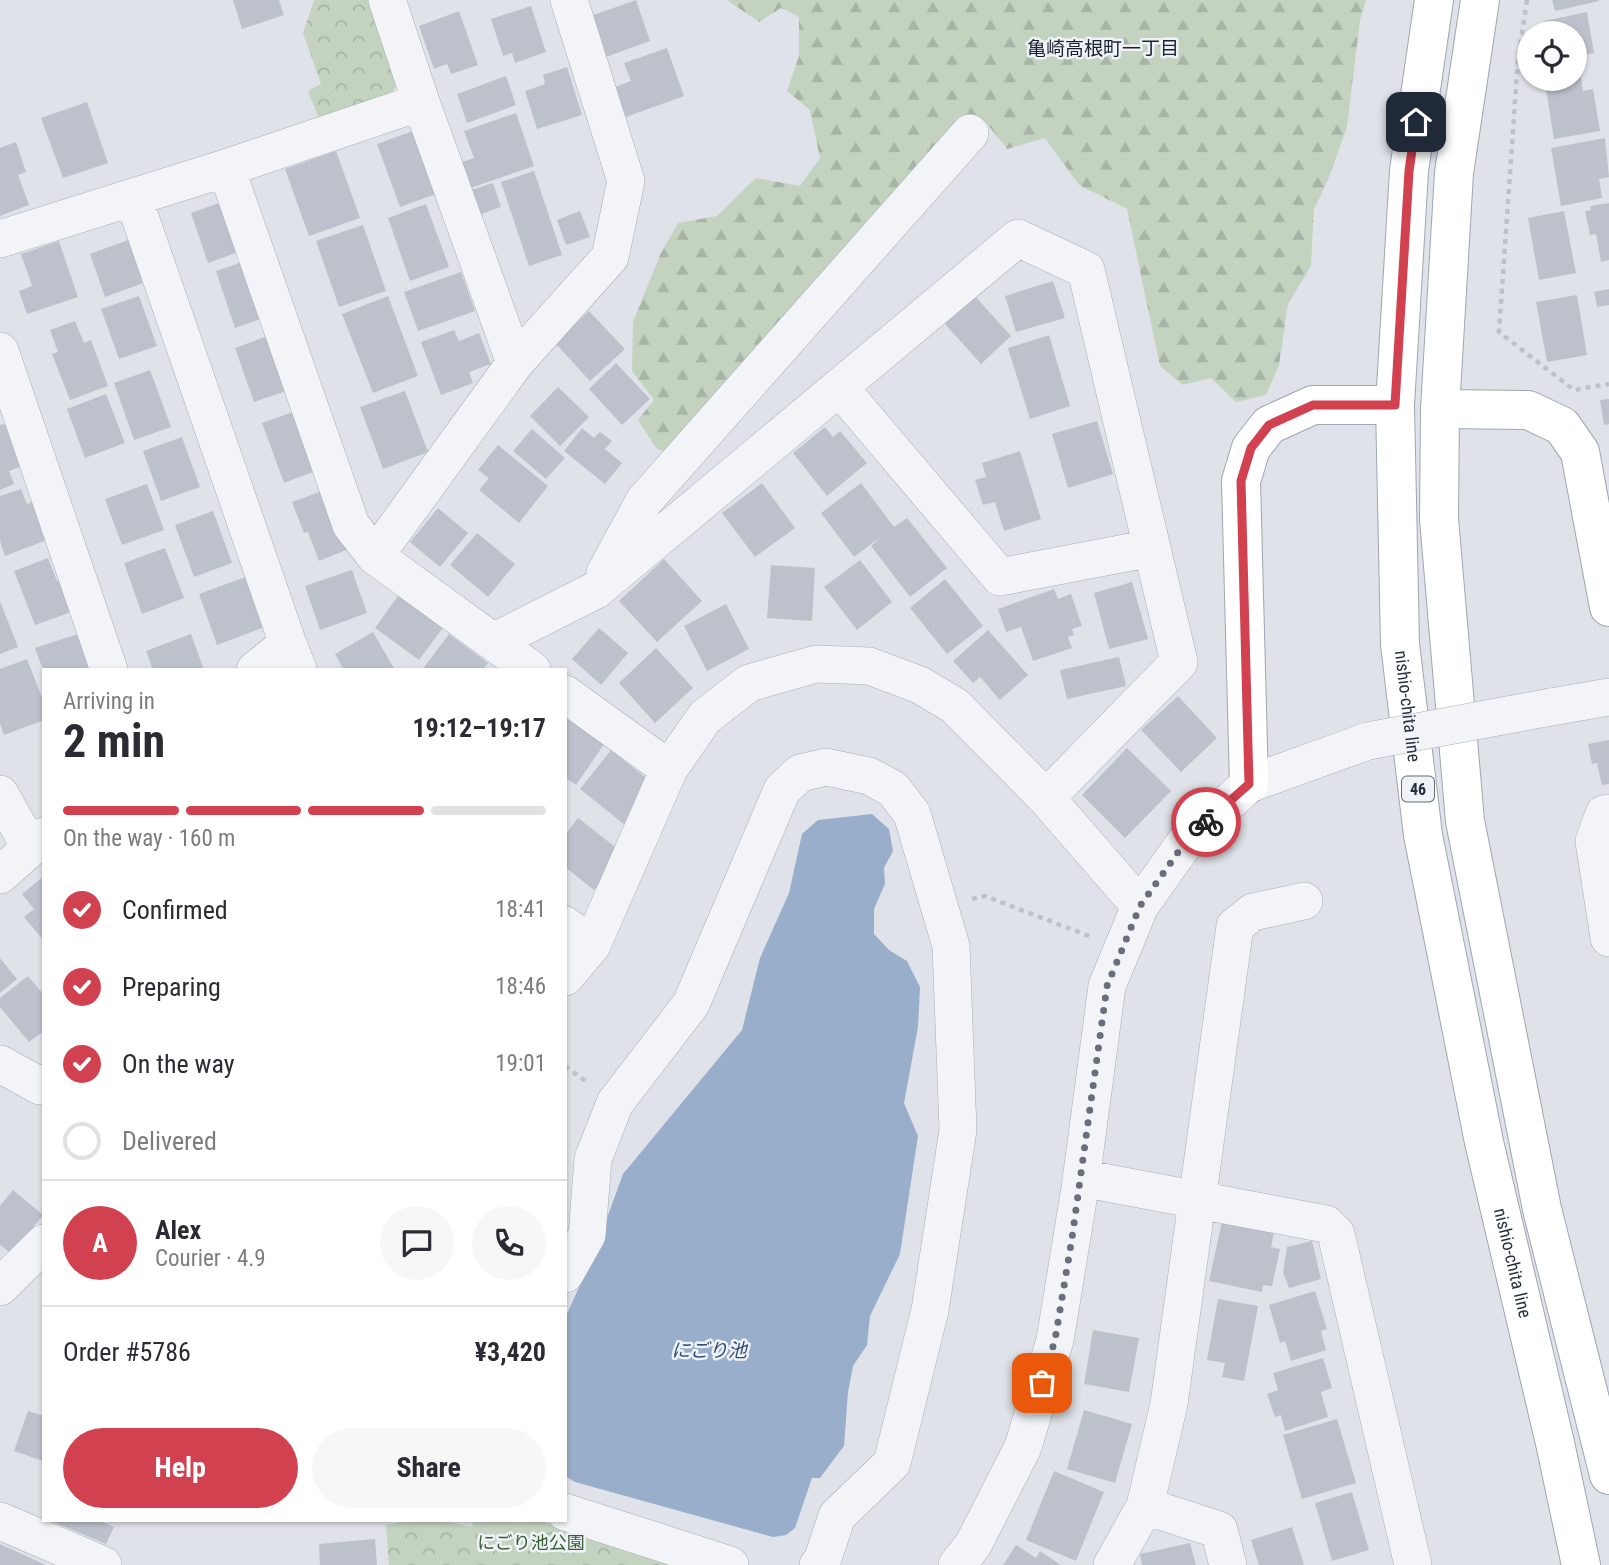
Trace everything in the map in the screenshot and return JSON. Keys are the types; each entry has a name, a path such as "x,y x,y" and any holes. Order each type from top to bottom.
{"main road":[{"name":"nishio-chita line","path":"1434,0 1409,171 1395,405 1400,644 1423,835 1484,1142 1581,1565"},
{"path":"1480,0 1454,173 1440,409 1439,519 1465,821 1542,1209 1609,1475"},
{"path":"1249,784 1241,481 1251,448 1269,425 1313,405 1395,405"},
{"path":"1440,409 1528,410 1562,426 1580,452 1609,607"}],"street":[{"path":"387,0 515,363"},
{"path":"375,556 515,363 610,257 626,181 569,0"},
{"path":"0,239 226,168 421,102"},
{"path":"596,590 644,501 970,133"},
{"path":"226,168 351,525 375,556 530,668"},
{"path":"133,197 293,657 261,668"},
{"path":"493,642 596,590 1018,238 1086,270 1179,662 1046,798"},
{"path":"0,351 108,668"},
{"path":"839,387 1000,577 1152,548"},
{"path":"567,971 579,935 668,769 705,717 749,683 816,664 869,666 919,685 955,706 1046,798 1140,906"},
{"path":"567,695 668,769"},
{"path":"957,1565 973,1545 1023,1447 1055,1340 1081,1178 1107,986 1140,906 1186,841 1249,784 1368,741 1609,697"},
{"path":"567,1270 587,1235 593,1159 615,1103 691,1004 782,790 800,773 826,767 869,776 893,789 912,814 951,946 958,1130 930,1310 892,1463 837,1517 822,1561 818,1565"},
{"path":"0,794 37,841 0,875"},
{"path":"1609,813 1604,814 1594,841 1609,938"},
{"path":"1112,1565 1145,1506 1169,1404 1235,926 1253,912 1304,901"},
{"path":"0,1064 40,1086 42,1084"},
{"path":"1081,1178 1326,1224 1336,1234 1413,1565"},
{"path":"0,1287 42,1245"},
{"path":"1145,1506 1219,1530 1228,1565"},
{"path":"567,1513 730,1565"},
{"path":"0,1521 103,1565"}],"path":[{"path":"1527,0 1518,59 1499,332 1574,390 1609,384"},
{"path":"941,907 985,896 1122,949"}],"green space":[{"path":"314,0 370,0 398,83 389,98 320,121 308,91 321,84 303,33"},
{"path":"727,0 1366,0 1360,20 1347,127 1328,180 1314,209 1311,266 1288,304 1279,365 1266,395 1236,402 1211,378 1183,385 1160,366 1127,209 1079,185 1045,138 1007,149 984,120 964,122 673,456 656,448 638,420 654,400 632,371 633,322 660,255 678,223 717,216 756,178 800,186 820,158 810,110 787,91 799,56 799,17 781,8 759,22"},
{"name":"にごり池公園","path":"402,1522 450,1522 471,1527 474,1522 543,1522 676,1565 389,1565 386,1525"}],"water":[{"name":"にごり池","path":"872,814 889,829 893,851 884,868 885,884 874,909 874,934 889,950 907,961 920,987 918,1027 904,1103 918,1136 900,1254 870,1316 867,1345 853,1366 844,1446 820,1478 812,1478 795,1528 786,1535 773,1537 575,1482 567,1477 567,1314 595,1251 623,1174 742,1030 760,958 789,893 802,834 818,820"}],"building":[{"path":"233,0 279,0 284,15 242,29"},
{"path":"636,0 650,41 603,58 588,17"},
{"path":"1552,0 1599,0 1599,1 1555,11"},
{"path":"531,6 546,52 515,63 512,53 503,56 491,19"},
{"path":"459,11 478,65 451,74 447,64 434,69 419,26"},
{"path":"1587,12 1594,53 1587,54 1587,21 1544,21"},
{"path":"667,48 684,96 626,117 615,87 631,81 624,63"},
{"path":"567,67 582,115 537,129 525,91 545,84 543,75"},
{"path":"506,76 516,105 467,123 457,94"},
{"path":"1593,89 1600,131 1554,139 1546,91"},
{"path":"87,102 108,163 63,178 41,118"},
{"path":"516,113 534,166 468,189 459,163 474,158 464,131"},
{"path":"424,127 447,190 400,207 377,144"},
{"path":"1605,138 1609,177 1599,179 1602,198 1561,206 1551,148"},
{"path":"16,142 26,172 18,175 29,205 0,216 0,148"},
{"path":"336,151 360,218 309,236 285,169"},
{"path":"534,171 562,255 529,266 501,182"},
{"path":"493,183 501,207 470,218 462,193"},
{"path":"233,198 250,248 208,263 191,213"},
{"path":"1609,203 1609,260 1601,262 1596,234 1590,235 1585,211 1591,210 1590,206"},
{"path":"426,204 449,267 410,281 388,218"},
{"path":"580,211 590,237 566,245 557,220"},
{"path":"1564,211 1576,273 1539,280 1528,218"},
{"path":"363,225 386,291 339,307 316,241"},
{"path":"131,239 146,282 105,297 90,254"},
{"path":"59,241 78,297 27,314 19,291 32,286 21,254"},
{"path":"254,258 274,314 235,328 216,271"},
{"path":"461,272 475,311 418,331 404,292"},
{"path":"1053,281 1065,318 1016,332 1005,296"},
{"path":"1609,289 1609,305 1597,307 1594,292"},
{"path":"1577,295 1587,355 1547,362 1536,302"},
{"path":"139,296 157,346 119,359 101,309"},
{"path":"388,296 418,376 373,393 342,314"},
{"path":"975,296 1011,336 981,364 945,324"},
{"path":"589,311 625,349 590,381 555,343"},
{"path":"75,321 84,343 91,340 108,386 70,400 52,354 58,352 50,330"},
{"path":"454,330 459,341 479,333 491,364 469,372 473,383 441,395 421,342"},
{"path":"278,332 298,387 254,402 235,348"},
{"path":"1049,335 1070,406 1030,419 1008,348"},
{"path":"616,363 650,399 622,425 589,389"},
{"path":"150,370 171,427 134,440 114,383"},
{"path":"558,387 589,417 560,446 530,416"},
{"path":"405,391 428,452 383,469 360,407"},
{"path":"106,394 125,443 85,458 67,409"},
{"path":"1609,399 1609,424 1604,425 1600,400"},
{"path":"304,408 326,467 284,483 262,423"},
{"path":"1097,421 1113,474 1068,488 1052,434"},
{"path":"5,424 20,467 9,471 14,484 0,490 0,425"},
{"path":"825,427 833,437 840,431 867,463 827,496 793,453"},
{"path":"582,428 594,438 600,432 612,441 605,449 622,463 605,484 564,451"},
{"path":"532,429 565,458 546,479 513,451"},
{"path":"182,437 200,487 161,501 143,451"},
{"path":"498,445 548,486 519,523 479,490 489,478 478,470"},
{"path":"1020,451 1041,519 1004,531 995,502 983,505 975,480 986,477 982,463"},
{"path":"762,483 795,528 755,557 722,513"},
{"path":"861,483 894,527 907,518 947,568 910,597 871,546 882,536 854,557 821,513"},
{"path":"147,484 164,530 122,545 105,499"},
{"path":"333,487 356,546 319,561 292,502"},
{"path":"21,489 27,504 38,500 52,538 5,556 0,541 0,496"},
{"path":"438,508 468,533 440,567 410,542"},
{"path":"213,511 232,563 194,577 175,525"},
{"path":"477,533 515,564 488,597 450,565"},
{"path":"165,548 184,598 142,614 124,563"},
{"path":"48,558 57,581 66,578 77,610 35,625 14,571"},
{"path":"664,559 702,601 657,642 619,601"},
{"path":"860,560 892,602 857,630 824,587"},
{"path":"771,565 815,568 812,621 767,618"},
{"path":"352,570 367,613 320,630 305,586"},
{"path":"251,575 270,625 217,645 199,594"},
{"path":"945,579 983,626 947,654 910,608"},
{"path":"1132,582 1148,639 1109,649 1094,593"},
{"path":"1054,589 1058,599 1071,594 1082,626 1072,629 1074,635 1068,637 1072,648 1033,661 1021,627 1006,632 998,609"},
{"path":"400,593 445,625 419,660 375,628"},
{"path":"0,601 18,647 0,654"},
{"path":"726,604 749,649 707,671 684,626"},
{"path":"599,628 628,653 601,685 572,659"},
{"path":"988,630 1028,675 1000,700 980,677 973,683 953,661"},
{"path":"373,632 394,668 343,668 335,654"},
{"path":"78,634 89,668 42,668 35,648"},
{"path":"191,634 203,668 152,668 146,651"},
{"path":"449,634 488,663 484,668 424,668"},
{"path":"656,648 693,688 655,723 619,683"},
{"path":"1119,657 1126,686 1067,699 1060,670"},
{"path":"27,659 42,698 42,721 4,735 0,724 0,669"},
{"path":"1178,696 1217,738 1181,772 1141,730"},
{"path":"567,716 605,743 576,785 567,778"},
{"path":"1609,740 1609,784 1602,785 1597,763 1592,764 1588,744"},
{"path":"1127,748 1171,791 1125,838 1082,795"},
{"path":"611,750 656,786 625,825 580,789"},
{"path":"578,818 623,853 594,890 567,869 567,832"},
{"path":"42,878 42,939 24,917 34,909 22,894"},
{"path":"0,958 17,979 0,993"},
{"path":"28,976 42,993 42,1032 29,1042 0,1007 0,998"},
{"path":"13,1190 42,1214 12,1254 0,1245 0,1206"},
{"path":"1222,1221 1274,1232 1271,1247 1280,1249 1272,1286 1263,1285 1262,1292 1209,1281"},
{"path":"1312,1241 1321,1279 1289,1288 1283,1272 1287,1247"},
{"path":"1315,1291 1327,1329 1321,1331 1326,1350 1291,1361 1285,1341 1280,1343 1269,1305"},
{"path":"1218,1299 1258,1306 1244,1381 1222,1377 1225,1363 1207,1360"},
{"path":"1093,1330 1139,1338 1129,1392 1084,1384"},
{"path":"1323,1358 1332,1388 1321,1392 1328,1417 1285,1431 1281,1415 1275,1417 1267,1394 1278,1390 1273,1373"},
{"path":"1084,1410 1132,1424 1115,1483 1067,1469"},
{"path":"28,1411 42,1415 42,1461 14,1451"},
{"path":"1337,1419 1356,1483 1302,1499 1283,1435"},
{"path":"1054,1471 1104,1492 1076,1561 1026,1540"},
{"path":"1352,1492 1369,1550 1332,1561 1315,1503"},
{"path":"53,1522 102,1522 114,1527 106,1544"},
{"path":"1292,1527 1304,1565 1259,1565 1251,1540"},
{"path":"375,1539 377,1565 320,1565 319,1544"},
{"path":"1190,1543 1196,1565 1142,1565 1140,1554"},
{"path":"0,1544 46,1565 0,1565"},
{"path":"1016,1545 1036,1558 1040,1551 1061,1565 1003,1565"}],"way so far":[{"path":"1042,1383 1055,1340 1072,1238 1107,986 1140,906 1186,841 1206,822"}],"district":[{"name":"亀崎高根町一丁目","path":"1103,48"}],"route":[{"path":"1206,822 1249,784 1241,481 1251,448 1269,425 1313,405 1395,405 1409,171 1416,122"}]}
